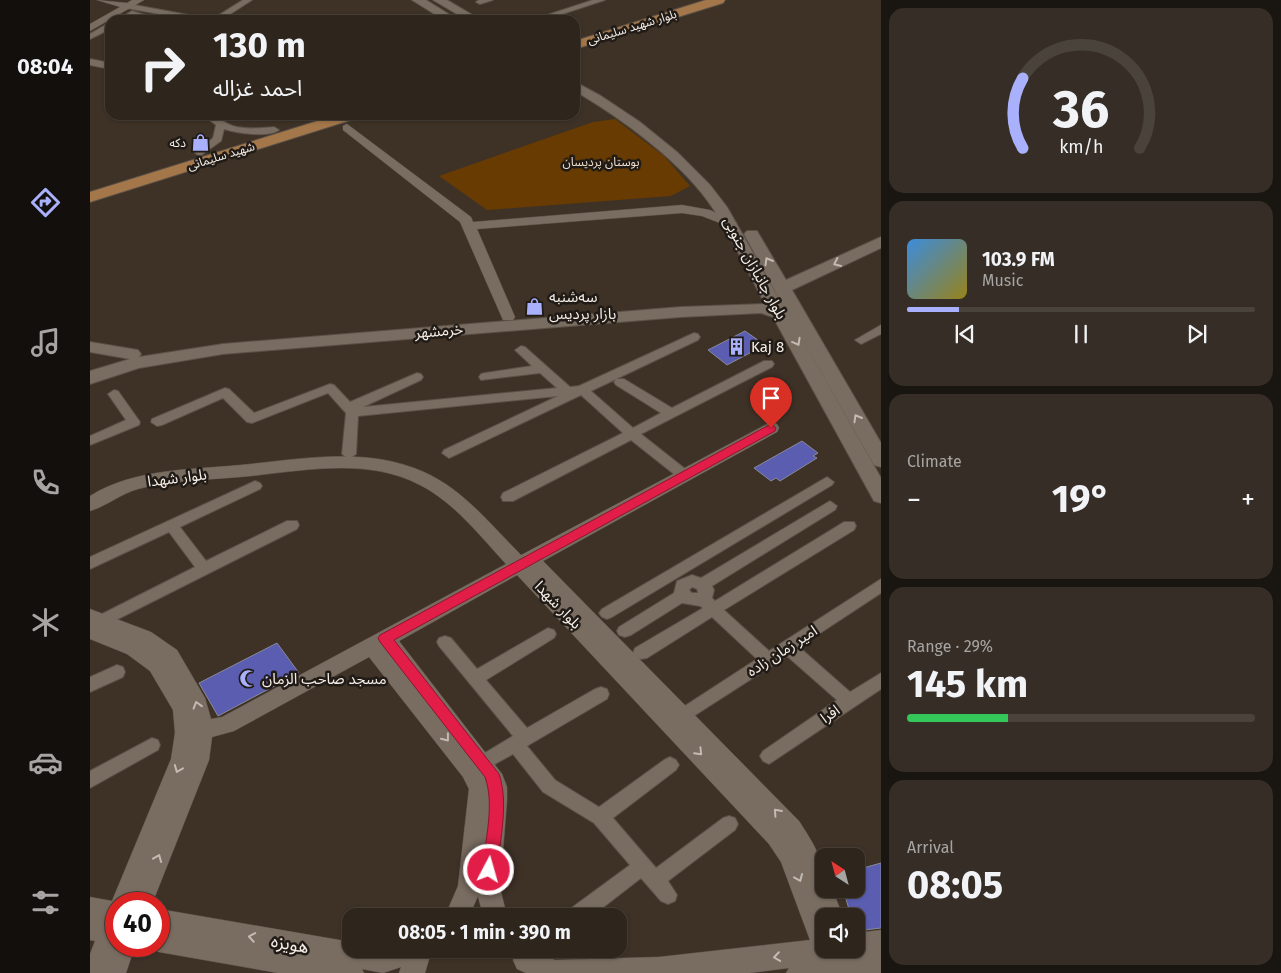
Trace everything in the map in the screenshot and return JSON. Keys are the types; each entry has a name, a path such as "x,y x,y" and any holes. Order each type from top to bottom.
{"main road":[{"path":"418,0 444,15"},
{"path":"439,0 466,15"},
{"name":"بلوار شهید سلیمانی","path":"580,35 695,0"},
{"name":"بلوار شهید سلیمانی","path":"580,43 718,0"},
{"name":"بلوار جانبازان جنوبی","path":"580,80 636,113 666,135 692,158 734,206 772,297"},
{"name":"بلوار جانبازان جنوبی","path":"580,89 625,116 655,138 709,193 730,223 772,297 881,460"},
{"name":"شهید سلیمانی","path":"90,187 274,130 322,120"},
{"name":"شهید سلیمانی","path":"90,197 322,120"},
{"path":"772,297 881,242"},
{"path":"772,297 881,255"},
{"name":"خرمشهر","path":"772,297 782,315"},
{"name":"خرمشهر","path":"92,369 132,354 222,341 772,297"},
{"name":"خرمشهر","path":"92,369 116,368 169,357 223,350 590,318 772,297"},
{"name":"بلوار جانبازان جنوبی","path":"782,315 881,496"},
{"path":"90,347 132,354"}],"street":[{"path":"102,0 178,15"},
{"path":"114,15 139,0"},
{"path":"223,15 248,0"},
{"path":"480,2 489,0"},
{"path":"568,0 581,6"},
{"path":"552,15 601,0"},
{"path":"129,15 132,13 141,15"},
{"path":"90,28 105,20"},
{"path":"90,37 105,29"},
{"path":"100,64 105,61"},
{"path":"90,62 105,65"},
{"path":"90,70 105,73"},
{"path":"213,120 220,126 243,130 274,130"},
{"path":"351,120 466,220 508,317"},
{"path":"200,153 218,139 220,126"},
{"path":"682,209 705,200 709,193"},
{"path":"469,226 682,209 705,213 730,223"},
{"path":"861,340 881,329"},
{"path":"449,453 694,337"},
{"path":"521,350 567,391"},
{"path":"508,497 633,435 768,364"},
{"path":"485,377 542,369"},
{"path":"351,410 417,377"},
{"path":"620,382 672,414"},
{"path":"157,422 225,392 252,419 330,388 351,410 349,454"},
{"path":"351,410 583,390 633,435 684,475"},
{"path":"90,441 134,422 114,394"},
{"path":"194,732 226,725 771,428"},
{"name":"بلوار شهدا","path":"90,506 126,486 199,470 349,454 393,458 421,467 447,479 469,496 525,562 678,720 791,829 806,851 829,908"},
{"name":"بلوار شهدا","path":"90,494 122,478 154,471 330,462 362,463 389,467 414,474 439,486 525,562"},
{"path":"625,631 680,584 828,482"},
{"path":"90,563 255,486"},
{"path":"641,653 706,597 830,506"},
{"path":"131,892 194,732 157,665 102,628 204,569 292,525"},
{"path":"171,526 204,569"},
{"path":"680,584 692,601 706,597 849,526"},
{"path":"607,613 680,584"},
{"name":"امیر زمان زاده","path":"678,720 881,585"},
{"path":"706,597 769,660"},
{"path":"475,678 548,634"},
{"path":"379,642 484,762 496,787 488,888 493,908"},
{"path":"379,642 471,770 478,784 480,800 470,886 460,908"},
{"path":"445,642 475,678 520,741 549,786 600,817 668,895"},
{"name":"افرا","path":"769,756 849,701 788,647"},
{"path":"90,685 117,672"},
{"path":"849,701 881,680"},
{"path":"484,762 601,694"},
{"name":"بلوار شهدا","path":"678,720 777,836 794,865 815,909"},
{"path":"90,780 152,745"},
{"path":"600,817 670,765"},
{"path":"590,908 729,824"},
{"path":"90,909 105,922"},
{"name":"هویزه","path":"170,923 342,953"},
{"name":"هویزه","path":"170,942 351,973"},
{"path":"865,948 881,942"},
{"name":"هویزه","path":"372,958 384,960 391,958"},
{"path":"412,973 417,958"},
{"path":"524,961 554,973 659,970 824,958"},
{"path":"798,973 836,958"},
{"path":"849,958 881,961"}],"green space":[{"name":"بوستان پردیسان","path":"615,119 664,156 690,186 671,196 487,210 439,176 593,122"}],"building":[{"name":"Kaj 8","path":"745,331 765,345 727,365 708,350"},
{"path":"802,441 818,453 813,456 817,458 780,481 776,478 771,481 754,468"},
{"name":"مسجد صاحب الزمان","path":"277,643 299,673 218,716 199,683"},
{"path":"881,863 881,928 865,930 865,908 849,908 846,898 865,898 865,867"}],"place":[{"name":"دکه","path":"200,143"},
{"name":"سه‌شنبه بازار پردیس","path":"535,306"},
{"name":"Kaj 8","path":"737,347"},
{"name":"مسجد صاحب الزمان","path":"248,679"}],"route":[{"path":"489,870 496,800 496,787 491,774 484,762 385,638 771,428"}]}
